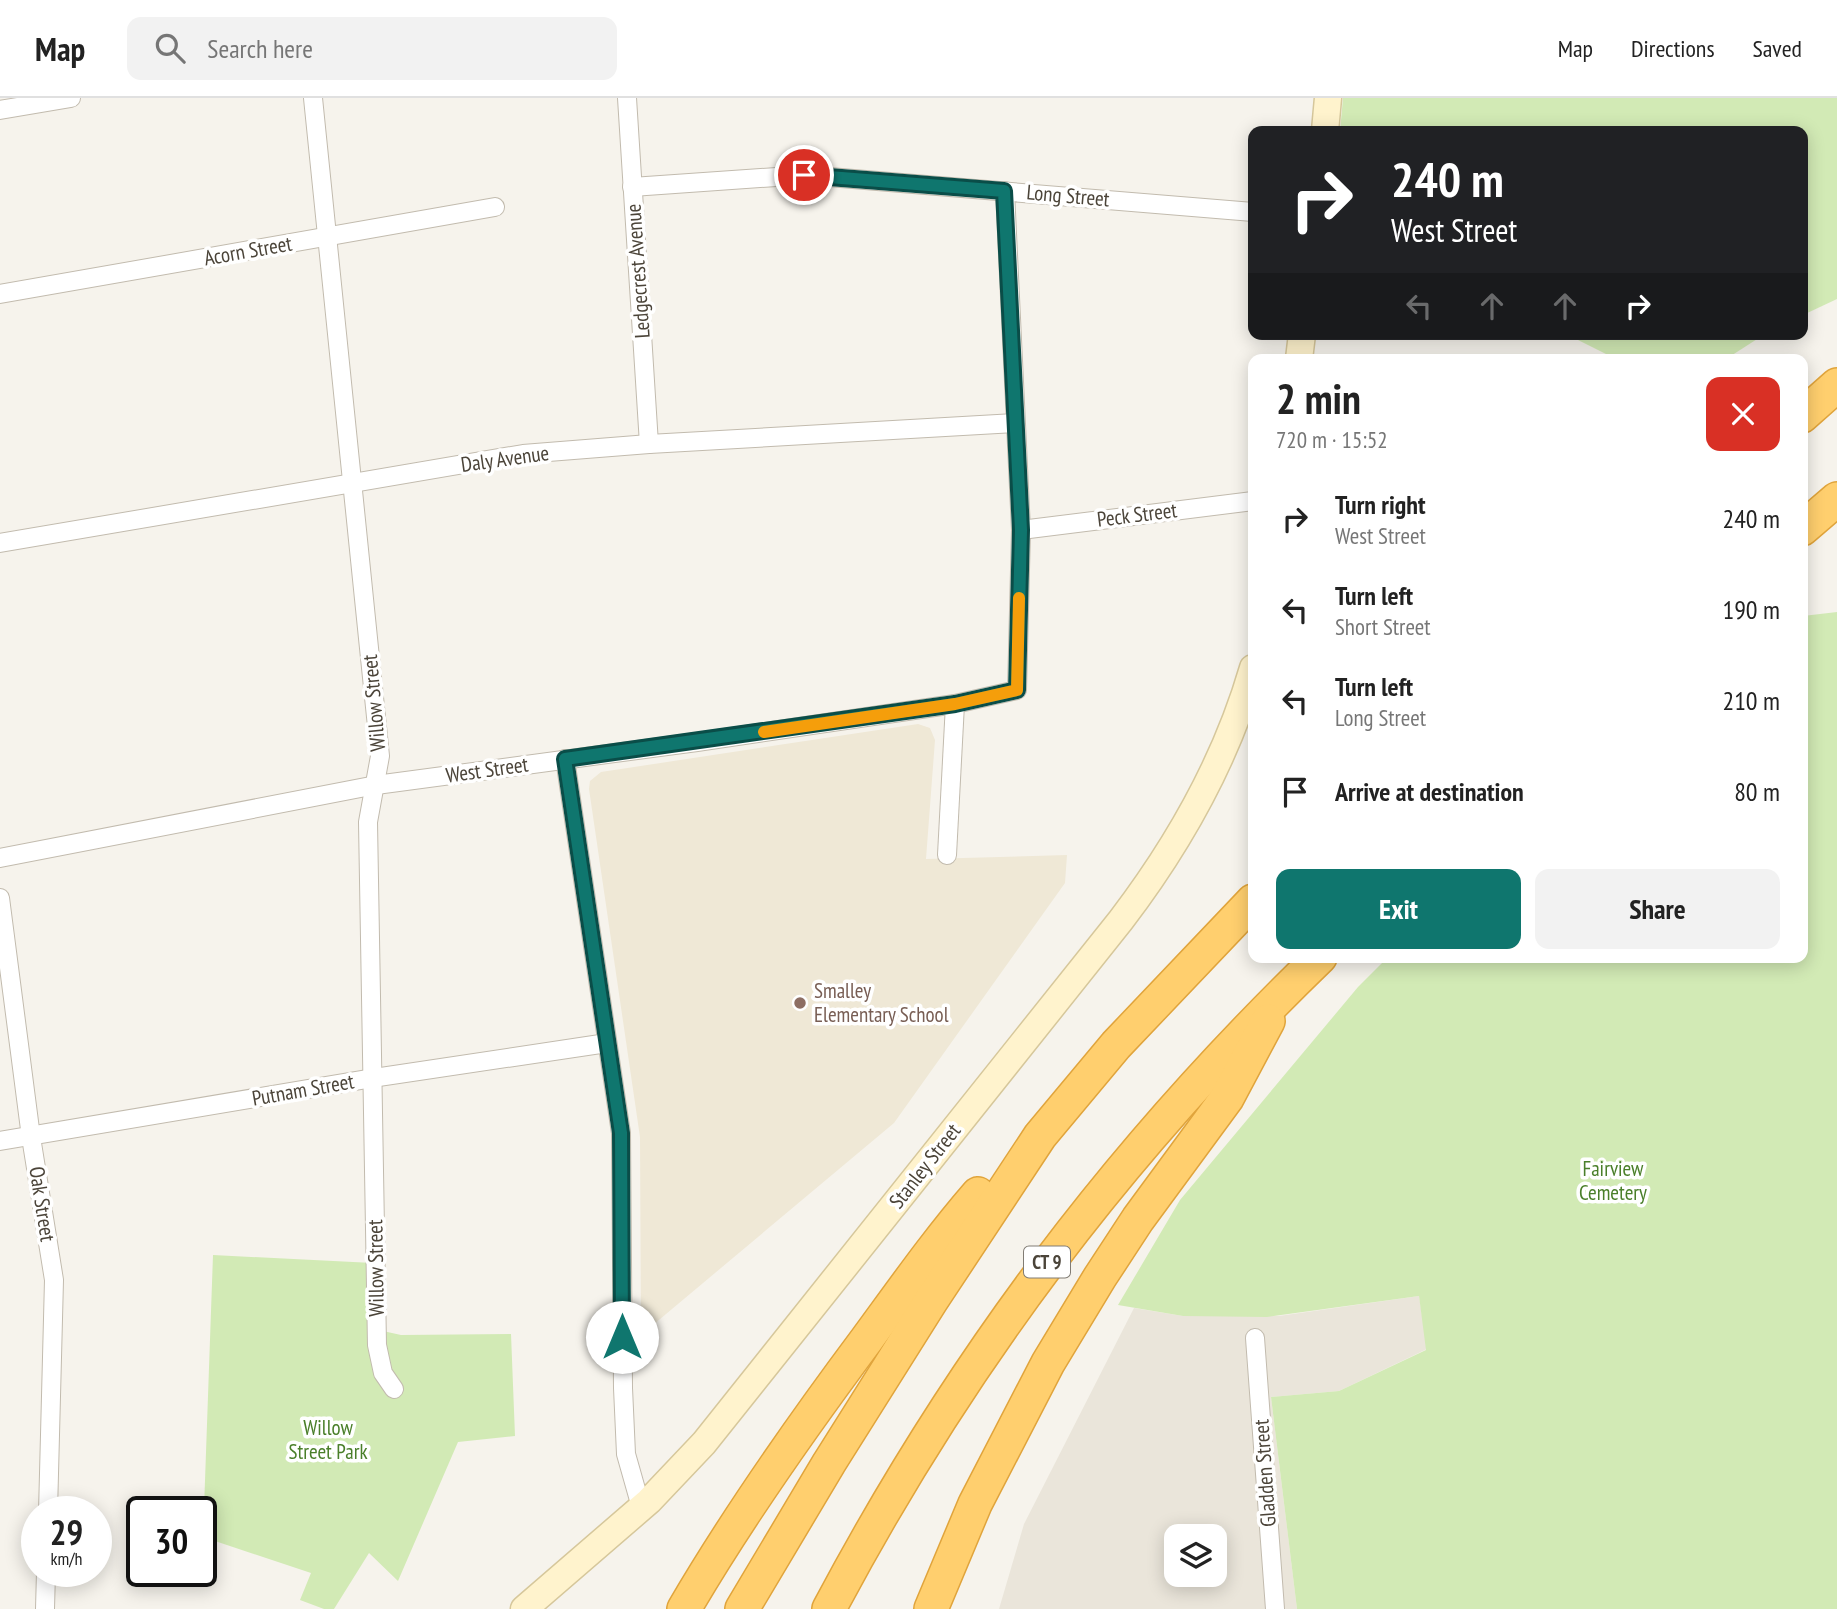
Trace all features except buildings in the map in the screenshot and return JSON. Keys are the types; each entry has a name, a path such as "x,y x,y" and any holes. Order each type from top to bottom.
{"highway":[{"path":"1808,411 1837,385"},
{"path":"1808,524 1837,499"},
{"path":"743,1609 817,1482 1019,1166 1060,1110 1142,1016 1248,906"},
{"name":"CT 9","path":"829,1609 938,1421 1040,1272 1082,1216 1159,1125 1314,963"},
{"path":"931,1609 991,1471 1048,1363 1138,1219 1234,1086 1279,997"},
{"path":"684,1609 764,1484 905,1287 978,1193 1060,1110"}],"main road":[{"path":"1325,126 1328,98"},
{"name":"Stanley Street","path":"524,1609 682,1468 754,1383 1138,898 1173,847 1210,779 1236,720 1248,683"}],"street":[{"path":"0,110 71,98"},
{"name":"Willow Street","path":"313,98 380,756 368,822 377,1345 383,1373 394,1389"},
{"name":"Ledgecrest Avenue","path":"627,98 649,444"},
{"name":"Long Street","path":"632,187 804,175 1248,212"},
{"path":"1004,191 1021,530"},
{"name":"Acorn Street","path":"0,294 495,207"},
{"name":"Daly Avenue","path":"0,543 523,454 1016,423"},
{"name":"Peck Street","path":"1021,530 1248,501"},
{"name":"West Street","path":"0,858 376,785 955,704 1017,690 1021,530"},
{"path":"947,855 955,704"},
{"path":"565,759 621,1133 626,1454 641,1507"},
{"name":"Oak Street","path":"0,898 31,1137 54,1280 48,1496"},
{"name":"Putnam Street","path":"0,1141 373,1078 607,1044"},
{"name":"Gladden Street","path":"1255,1338 1275,1609"},
{"path":"45,1609 46,1587"}],"shaded area":[{"name":"Smalley Elementary School","path":"918,724 930,728 935,740 926,859 1067,855 1065,883 894,1123 641,1335 640,1137 589,789 590,781 601,772"},
{"path":"1419,1296 1427,1349 1339,1391 1271,1397 1297,1609 999,1609 1024,1524 1134,1308 1183,1316 1279,1316"}],"green space":[{"path":"1343,98 1837,98 1837,299 1808,313 1808,126 1340,126"},
{"path":"1578,340 1756,340 1734,354 1606,354"},
{"name":"Fairview Cemetery","path":"1837,612 1837,1609 1297,1609 1271,1397 1339,1391 1426,1350 1419,1296 1267,1317 1183,1316 1118,1305 1180,1200 1358,987 1382,963 1808,963 1808,615"},
{"name":"Willow Street Park","path":"213,1255 373,1263 374,1329 401,1335 511,1334 515,1436 458,1442 398,1581 369,1553 334,1609 324,1609 300,1600 311,1573 217,1542 217,1496 204,1496"}],"slow traffic":[{"path":"764,732 955,704 1017,690 1019,598"}],"place":[{"name":"Smalley Elementary School","path":"800,1003"}],"route":[{"path":"622,1337 621,1133 565,759 955,704 1017,690 1021,530 1004,191 804,175"}]}
